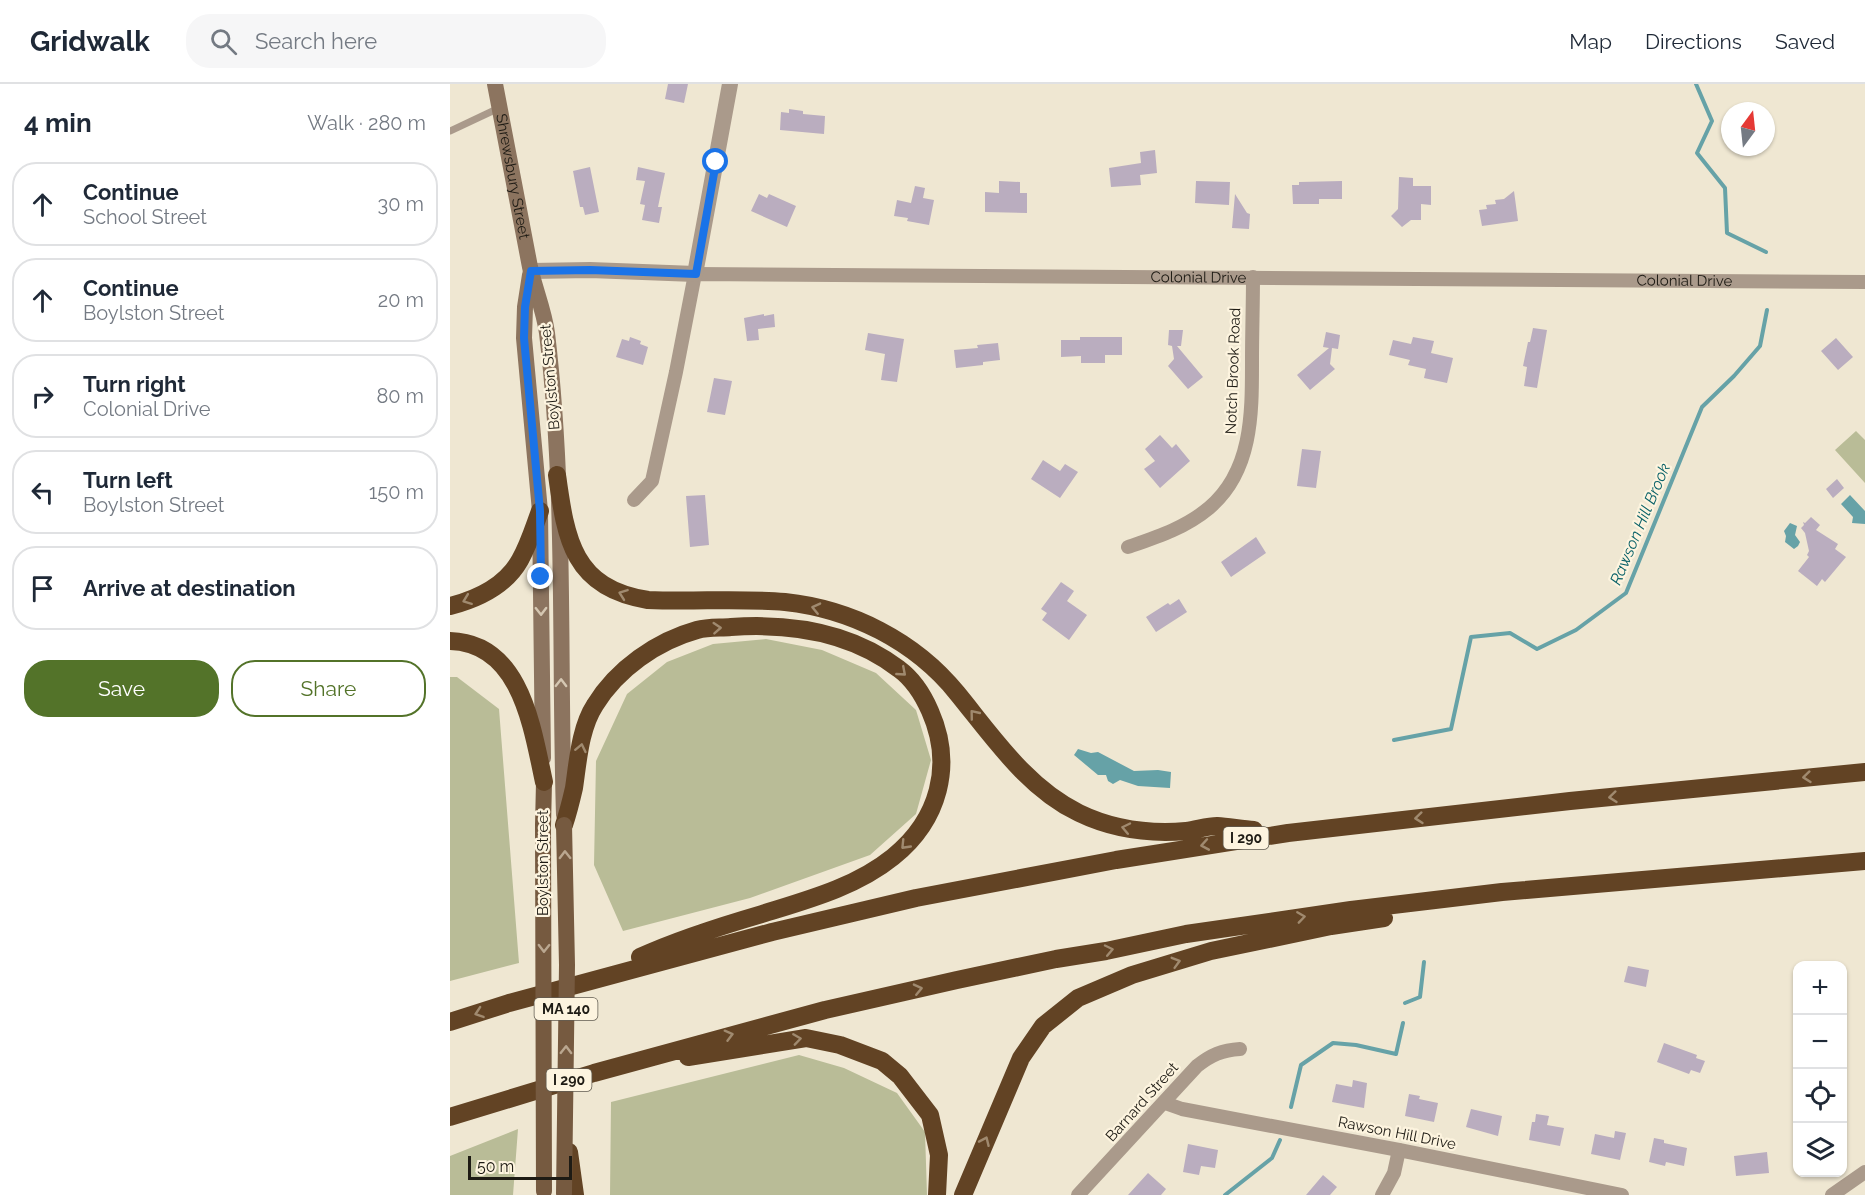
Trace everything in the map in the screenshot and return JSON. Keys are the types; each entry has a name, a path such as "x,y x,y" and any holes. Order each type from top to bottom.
{"highway":[{"path":"557,474 562,512 572,548 586,569 612,590 628,597 648,600 784,602 839,614 875,628 920,655 949,683 1001,748 1031,779 1056,800 1080,814 1112,825 1152,832 1192,831 1215,826 1288,833"},
{"path":"450,606 486,592 509,574 526,549 540,511"},
{"path":"564,825 588,720 599,699 623,672 657,646 698,630 763,625 795,628 835,637 872,652 899,669 916,685 931,714 941,744 942,773 935,800 917,832 886,862 833,891 666,946 577,984"},
{"path":"450,642 460,642 480,648 498,659 510,674 527,710 544,782"},
{"name":"I 290","path":"450,1022 509,1003 771,932 916,898 1116,860 1288,833 1570,801 1865,772"},
{"name":"I 290","path":"450,1117 594,1072 825,1010 1056,959 1186,934 1252,923 1502,892 1865,861"},
{"path":"963,1195 1021,1058 1043,1026 1078,998 1132,975 1211,951 1408,914 1453,899"},
{"path":"594,1072 806,1038 840,1045 888,1065 900,1076 930,1115 939,1155 936,1195"},
{"path":"450,1129 522,1094"},
{"path":"565,1130 570,1194"}],"main road":[{"name":"Shrewsbury Street","path":"495,84 531,271"},
{"name":"Boylston Street","path":"531,271 542,302 548,336 557,474 561,576 561,718 567,965 565,1130"},
{"name":"Boylston Street","path":"531,271 525,307 524,338 540,511 544,782 544,1193"}],"street":[{"path":"634,500 652,481 696,274 730,84"},
{"name":"Colonial Drive","path":"531,271 1865,282"},
{"name":"Notch Brook Road","path":"1128,547 1177,529 1200,515 1220,498 1240,465 1251,418 1253,278"},
{"name":"Barnard Street","path":"1078,1195 1205,1060 1220,1052 1240,1049"},
{"name":"Rawson Hill Drive","path":"1165,1103 1182,1109 1616,1194"},
{"path":"1382,1195 1394,1173 1399,1150"},
{"path":"1838,1194 1865,1172"}],"lane":[{"path":"450,131 500,107"}],"green space":[{"path":"1856,431 1865,440 1865,483 1835,450"},
{"path":"766,639 822,650 876,673 916,710 931,760 916,814 870,855 750,898 623,931 594,865 596,761 627,694 667,662 713,644"},
{"path":"450,677 457,677 499,709 519,963 450,981"},
{"path":"799,1055 844,1068 897,1093 925,1132 927,1195 610,1195 611,1102"},
{"path":"518,1129 513,1195 450,1195 450,1156"}],"water":[{"path":"1850,495 1865,511 1865,524 1852,523 1853,517 1841,504"},
{"path":"1790,523 1797,526 1795,535 1800,542 1794,549 1785,542 1784,531"},
{"path":"1078,749 1091,753 1098,752 1134,771 1171,772 1170,788 1138,786 1120,780 1113,784 1108,781 1106,775 1098,775 1074,755"}],"building":[{"path":"668,84 688,84 684,103 665,99"},
{"path":"789,109 803,111 803,114 825,116 824,134 780,130 781,112 789,113"},
{"path":"1155,150 1157,173 1140,175 1141,185 1111,187 1109,168 1141,163 1140,152"},
{"path":"590,167 599,212 585,215 583,207 580,207 573,171"},
{"path":"638,167 665,173 658,207 662,207 659,223 642,220 645,205 640,204 645,181 636,180"},
{"path":"1399,177 1413,178 1413,186 1431,186 1431,205 1421,204 1421,220 1411,220 1402,227 1391,216 1398,209"},
{"path":"999,181 1020,182 1020,193 1027,193 1027,213 985,212 985,192 999,193"},
{"path":"1196,181 1230,182 1229,205 1195,203"},
{"path":"1342,181 1342,199 1319,199 1319,204 1293,204 1292,185 1299,185 1299,182"},
{"path":"915,186 925,188 923,198 934,200 929,225 894,216 897,200 911,203"},
{"path":"1514,191 1518,221 1482,226 1479,210 1487,209 1486,205 1496,204 1495,200 1504,199"},
{"path":"759,194 767,198 769,194 796,206 787,227 751,211"},
{"path":"1235,194 1250,214 1249,229 1232,228"},
{"path":"764,314 764,316 774,314 775,327 758,329 759,340 747,341 744,318"},
{"path":"1533,328 1547,330 1537,388 1524,386 1527,367 1523,366"},
{"path":"1169,330 1183,330 1181,346 1177,346 1203,377 1188,389 1168,366 1174,359 1172,346 1168,345"},
{"path":"1326,332 1340,335 1338,349 1332,348 1330,364 1335,369 1310,390 1297,375 1329,348 1323,347"},
{"path":"868,333 904,339 897,382 881,380 885,354 865,350"},
{"path":"630,337 641,341 640,344 648,347 643,365 616,357 622,339 629,341"},
{"path":"1080,337 1122,337 1122,355 1105,355 1105,363 1081,363 1081,356 1061,357 1061,340 1080,340"},
{"path":"1413,337 1434,341 1431,353 1453,358 1447,383 1424,378 1426,369 1408,365 1410,360 1389,355 1393,340 1411,344"},
{"path":"1836,338 1853,357 1838,370 1821,351"},
{"path":"998,343 1000,360 983,362 983,365 956,368 954,350"},
{"path":"714,378 732,381 725,415 707,412"},
{"path":"1160,435 1172,448 1176,444 1190,461 1160,488 1144,469 1155,461 1145,449"},
{"path":"1302,449 1321,451 1316,488 1297,486"},
{"path":"1043,460 1060,471 1065,464 1078,472 1060,498 1031,479"},
{"path":"1837,479 1844,488 1833,498 1826,489"},
{"path":"705,495 709,545 690,547 686,496"},
{"path":"1811,517 1820,525 1816,530 1838,544 1835,549 1846,557 1825,582 1822,579 1817,586 1798,571 1809,557 1805,533 1801,528 1804,525 1803,522 1805,523"},
{"path":"1256,537 1266,553 1231,577 1221,562"},
{"path":"1061,582 1074,591 1067,601 1087,615 1069,640 1042,620 1047,613 1041,609"},
{"path":"1179,599 1187,612 1156,632 1146,617"},
{"path":"1628,966 1649,970 1646,987 1624,982"},
{"path":"1664,1043 1697,1055 1696,1058 1705,1061 1700,1073 1691,1070 1689,1074 1657,1062"},
{"path":"1353,1080 1367,1083 1364,1108 1332,1102 1336,1084 1352,1087"},
{"path":"1409,1094 1420,1096 1419,1099 1438,1103 1434,1122 1405,1116"},
{"path":"1471,1109 1502,1116 1498,1136 1466,1127"},
{"path":"1536,1114 1549,1116 1547,1125 1564,1128 1560,1146 1529,1140"},
{"path":"1615,1131 1626,1133 1620,1160 1591,1154 1595,1134 1614,1138"},
{"path":"1654,1138 1664,1140 1664,1143 1687,1148 1684,1166 1666,1162 1665,1166 1649,1162"},
{"path":"1188,1144 1218,1150 1215,1168 1201,1166 1199,1175 1183,1172"},
{"path":"1767,1152 1769,1173 1736,1176 1734,1156"},
{"path":"1148,1173 1166,1189 1161,1195 1128,1195"},
{"path":"1323,1175 1337,1187 1330,1195 1306,1195"}],"waterway":[{"name":"Rawson Hill Brook","path":"1696,84 1712,121 1697,153 1725,188 1727,233 1766,252"},
{"name":"Rawson Hill Brook","path":"1394,740 1451,729 1471,637 1510,633 1537,649 1576,630 1626,593 1702,407 1734,376 1760,346 1767,310"},
{"name":"Rawson Hill Brook","path":"1405,1003 1420,997 1424,962"},
{"name":"Rawson Hill Brook","path":"1291,1107 1301,1065 1333,1043 1356,1045 1396,1054 1403,1023"},
{"name":"Rawson Hill Brook","path":"1225,1195 1272,1158 1280,1140"}],"route":[{"path":"541,577 540,511 524,338 525,307 531,271 590,270 696,274 716,162"}]}
